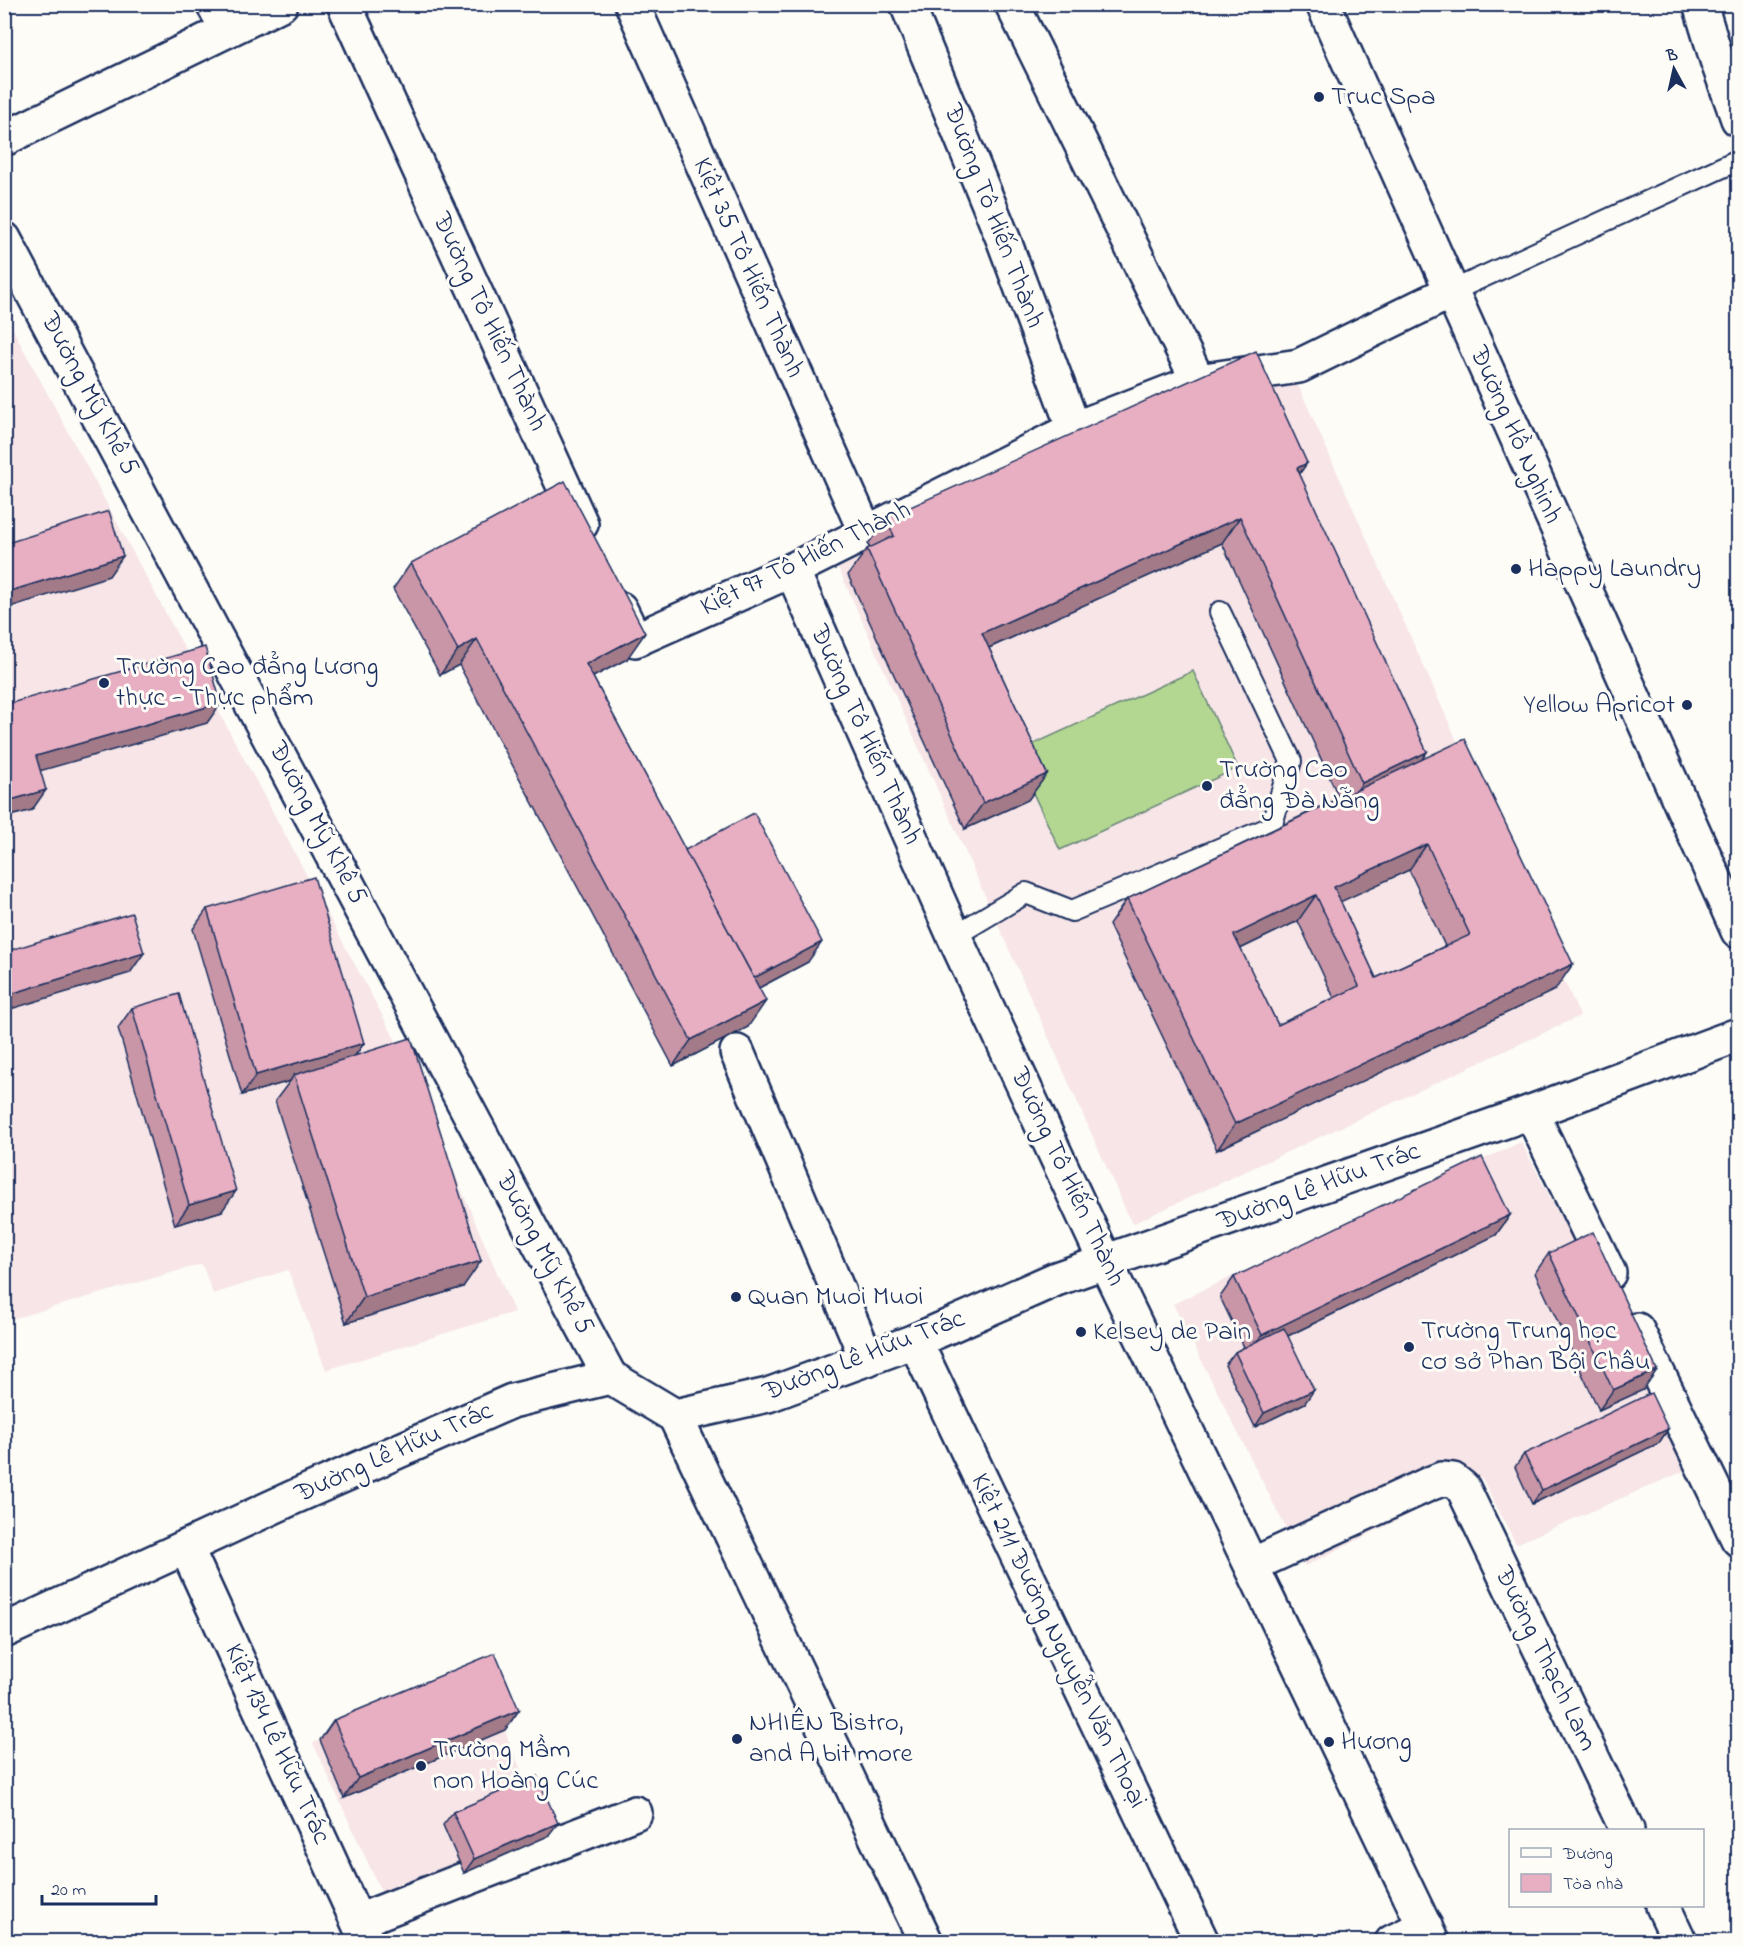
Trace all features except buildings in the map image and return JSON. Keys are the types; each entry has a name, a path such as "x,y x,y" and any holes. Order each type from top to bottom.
{"street":[{"path":"4,139 220,17 281,4"},
{"name":"Đường Tô Hiến Thành","path":"344,4 595,554"},
{"name":"Kiệt 35 Tô Hiến Thành","path":"632,4 865,531"},
{"name":"Đường Tô Hiến Thành","path":"907,4 1004,241 1074,429"},
{"path":"1012,4 1198,381"},
{"name":"Đường Hồ Nghinh","path":"1323,4 1738,931"},
{"path":"1700,4 1738,119"},
{"name":"Đường Mỹ Khê 5","path":"4,238 15,276 610,1377"},
{"name":"Kiệt 97 Tô Hiến Thành","path":"610,586 634,640 792,570 865,531 1074,429 1198,381 1299,366 1450,292"},
{"name":"Đường Tô Hiến Thành","path":"792,570 954,936 1106,1263 1428,1934"},
{"name":"Đường Lê Hữu Trác","path":"675,1416 768,1395 915,1341 1056,1279 1531,1112 1738,1035"},
{"path":"738,1052 867,1359"},
{"path":"1531,1112 1738,1539"},
{"name":"Kiệt 211 Đường Nguyễn Văn Thoại","path":"915,1341 1202,1941"},
{"path":"610,1377 675,1416 926,1941"},
{"name":"Đường Lê Hữu Trác","path":"4,1631 512,1401 610,1377"},
{"name":"Đường Thạch Lam","path":"1252,1565 1435,1481 1453,1480 1463,1488 1627,1829"},
{"name":"Kiệt 134 Lê Hữu Trác","path":"186,1547 363,1931"},
{"path":"363,1931 635,1813"},
{"path":"1664,1907 1680,1941"},
{"path":"1392,1941 1428,1934"}],"lane":[{"path":"1450,292 1738,160"},
{"path":"954,936 1026,893 1072,911 1271,827 1291,761 1220,612"}],"shaded area":[{"name":"Trường Cao đẳng Lương thực - Thực phẩm","path":"4,313 403,1054 514,1312 326,1370 288,1270 213,1294 202,1264 5,1321"},
{"name":"Trường Cao đẳng Đà Nẵng","path":"1298,385 1580,1016 1132,1224 833,556 1212,394"},
{"name":"Trường Trung học cơ sở Phan Bội Châu","path":"1521,1142 1579,1252 1684,1471 1516,1544 1482,1478 1305,1566 1173,1304"},
{"name":"Trường Mầm non Hoàng Cúc","path":"481,1673 548,1836 386,1902 313,1743"}],"green space":[{"path":"1193,671 1238,768 1060,850 1014,753"}],"place":[{"name":"Truc Spa","path":"1319,97"},
{"name":"Happy Laundry","path":"1516,569"},
{"name":"Trường Cao đẳng Lương thực - Thực phẩm","path":"104,683"},
{"name":"Yellow Apricot","path":"1687,705"},
{"name":"Trường Cao đẳng Đà Nẵng","path":"1207,786"},
{"name":"Quan Muoi Muoi","path":"736,1297"},
{"name":"Kelsey de Pain","path":"1081,1332"},
{"name":"Trường Trung học cơ sở Phan Bội Châu","path":"1409,1347"},
{"name":"NHIÊN Bistro, and A bit more","path":"737,1739"},
{"name":"Hương","path":"1329,1742"},
{"name":"Trường Mầm non Hoàng Cúc","path":"421,1766"}]}
